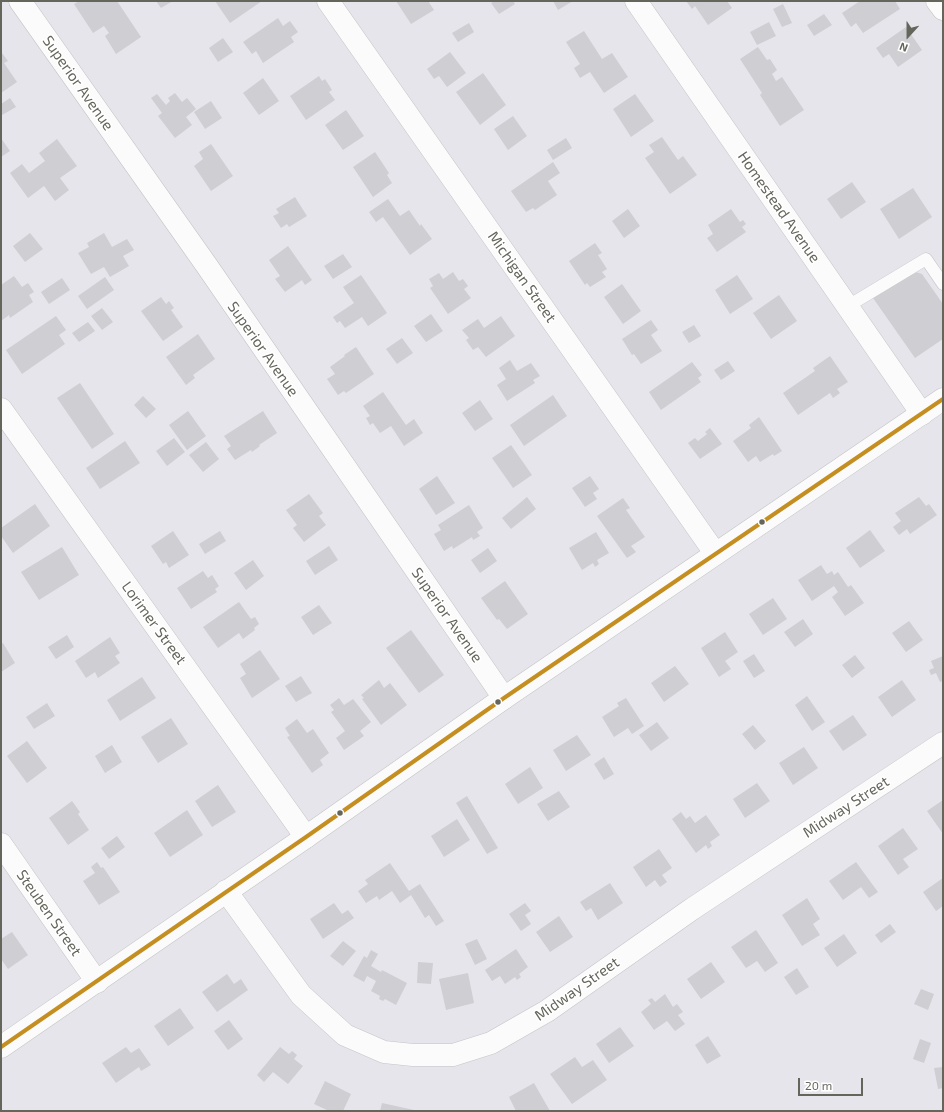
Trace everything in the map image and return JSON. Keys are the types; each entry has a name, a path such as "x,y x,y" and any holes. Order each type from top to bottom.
{"street":[{"name":"Superior Avenue","path":"20,1 202,260 504,698"},
{"name":"Michigan Street","path":"328,1 715,553"},
{"name":"Homestead Avenue","path":"636,1 922,414"},
{"path":"937,1 943,9"},
{"path":"1,1047 306,837 504,698 943,399"},
{"name":"Lorimer Street","path":"1,409 306,837"},
{"name":"Midway Street","path":"226,892 300,995 345,1035 384,1052 413,1055 453,1055 491,1043 547,1011 692,909 943,743"},
{"name":"Steuben Street","path":"1,844 97,982"}],"lane":[{"path":"848,306 926,259 943,284"}],"building":[{"path":"79,1 117,1 141,37 116,54 105,36 109,33 104,26 93,33 74,4"},
{"path":"156,1 173,1 161,8"},
{"path":"215,1 262,1 230,23"},
{"path":"396,1 428,1 434,10 411,24"},
{"path":"495,1 513,1 515,4 499,14 491,3"},
{"path":"553,1 573,1 558,10"},
{"path":"686,1 727,1 732,8 708,25 695,6 692,9"},
{"path":"860,1 895,1 900,9 863,33 856,23 851,27 842,13"},
{"path":"783,4 792,23 782,27 773,9"},
{"path":"824,14 832,25 814,36 807,25"},
{"path":"278,18 283,26 290,21 298,32 291,37 294,42 263,63 256,51 252,54 243,42"},
{"path":"769,22 776,36 757,45 750,32"},
{"path":"469,23 474,32 458,42 452,33"},
{"path":"906,27 922,50 898,67 889,54 883,58 876,48"},
{"path":"584,31 602,59 612,53 628,77 604,93 590,72 580,78 574,68 580,64 566,42"},
{"path":"223,38 233,52 218,62 209,48"},
{"path":"758,47 767,60 770,59 777,70 772,74 776,81 782,77 804,110 780,126 760,95 762,93 740,59"},
{"path":"450,52 466,73 447,87 439,76 434,79 427,69"},
{"path":"1,53 8,61 4,63 17,82 1,93"},
{"path":"483,73 506,105 480,125 456,92"},
{"path":"319,76 322,81 325,79 332,90 329,92 335,100 306,120 290,96"},
{"path":"263,78 279,101 259,115 243,93"},
{"path":"175,93 182,102 187,98 196,109 186,117 192,125 175,138 158,116 162,113 151,98 157,94 166,105 170,101 168,98"},
{"path":"635,94 654,121 631,137 613,109"},
{"path":"10,98 16,107 2,115 1,104"},
{"path":"211,101 222,118 205,129 194,112"},
{"path":"346,110 364,136 343,150 325,125"},
{"path":"513,116 527,136 508,150 494,129"},
{"path":"662,137 678,160 683,156 697,175 670,194 645,158 654,152 649,145"},
{"path":"1,138 10,151 1,157"},
{"path":"566,138 572,148 553,160 547,150"},
{"path":"57,139 77,166 60,178 69,190 55,201 44,186 28,198 10,173 22,164 29,173 45,161 39,153"},
{"path":"211,144 233,176 211,191 194,166 203,159 199,152"},
{"path":"375,152 389,173 387,175 392,183 373,197 353,167"},
{"path":"553,162 560,173 548,181 557,195 535,210 533,208 526,212 511,191"},
{"path":"852,182 866,202 841,219 827,199"},
{"path":"913,188 932,217 899,239 880,209"},
{"path":"295,197 307,216 289,227 287,224 281,228 273,216 279,213 276,209"},
{"path":"388,199 400,216 409,210 420,226 421,224 432,239 410,255 383,217 376,222 369,212"},
{"path":"628,209 640,226 624,238 612,221"},
{"path":"731,209 740,222 743,220 746,224 742,227 746,232 717,252 707,238 713,234 708,225"},
{"path":"30,233 43,249 25,262 13,246"},
{"path":"104,233 112,247 127,239 134,250 123,256 129,266 110,277 104,267 91,274 78,253 89,247 87,243"},
{"path":"595,243 602,253 598,255 607,269 602,272 606,277 590,287 587,283 585,285 569,261"},
{"path":"288,246 312,280 305,285 302,280 285,292 275,279 280,276 269,260"},
{"path":"343,254 352,267 333,279 324,266"},
{"path":"912,271 922,274 943,304 943,339 915,358 873,298"},
{"path":"453,272 459,281 463,279 468,286 464,289 471,298 448,314 430,288 433,286 429,279 439,273 443,279"},
{"path":"361,275 387,313 368,326 362,317 345,328 340,321 337,323 333,317 354,303 343,287"},
{"path":"737,275 753,299 730,314 715,290"},
{"path":"14,276 22,287 28,283 34,292 29,295 33,302 10,318 9,315 1,321 1,285"},
{"path":"105,277 114,290 87,309 78,296"},
{"path":"62,278 70,290 49,304 41,292"},
{"path":"622,284 641,311 623,324 604,297"},
{"path":"779,295 797,321 771,339 753,313"},
{"path":"161,297 166,304 169,301 174,308 171,310 183,327 163,341 141,311"},
{"path":"102,308 113,322 102,330 91,316"},
{"path":"431,314 443,331 426,342 414,326"},
{"path":"56,316 66,330 59,335 65,344 22,374 6,350"},
{"path":"501,316 515,336 486,357 478,347 473,350 466,340 469,338 462,330 478,319 484,328"},
{"path":"651,320 658,330 651,335 662,351 641,364 634,354 632,355 622,339"},
{"path":"88,322 95,331 79,342 72,333"},
{"path":"694,325 701,336 689,343 682,332"},
{"path":"198,334 215,359 193,375 195,378 186,385 166,357"},
{"path":"402,338 413,353 397,364 386,349"},
{"path":"356,347 374,374 346,393 344,391 338,395 327,379 335,374 330,367"},
{"path":"830,356 848,382 837,389 840,393 833,398 830,393 798,415 783,393 815,371 813,368"},
{"path":"510,360 517,371 531,363 540,376 533,380 535,383 507,401 497,385 506,379 499,368"},
{"path":"728,361 735,371 721,380 714,370"},
{"path":"692,362 702,375 698,378 701,382 661,410 649,392"},
{"path":"80,383 114,434 92,449 57,398"},
{"path":"383,392 406,425 414,419 423,433 404,446 391,426 380,433 373,423 370,425 366,418 370,416 363,406"},
{"path":"553,395 567,416 524,446 510,425"},
{"path":"143,396 156,409 146,418 134,405"},
{"path":"480,400 493,419 475,431 462,413"},
{"path":"188,411 206,436 187,450 169,425"},
{"path":"263,411 277,433 259,445 260,446 252,452 251,450 235,460 227,449 231,446 224,436"},
{"path":"759,417 782,451 774,456 773,454 760,462 756,456 748,462 733,441 751,428 749,425"},
{"path":"710,428 722,444 700,459 688,443 695,438 698,441 707,434 705,432"},
{"path":"174,438 185,452 167,466 156,451"},
{"path":"125,441 140,463 100,489 86,468"},
{"path":"206,442 219,459 203,472 189,455"},
{"path":"511,445 532,475 513,488 492,458"},
{"path":"437,476 455,503 436,515 419,489"},
{"path":"590,476 599,489 593,493 597,499 585,507 572,488"},
{"path":"309,494 323,513 319,516 326,525 304,542 293,528 297,525 286,510"},
{"path":"527,497 536,509 511,529 502,518"},
{"path":"919,497 926,506 929,504 937,515 910,534 907,529 899,535 893,527 901,521 895,513"},
{"path":"623,498 630,508 626,510 645,537 631,546 636,552 627,558 597,516"},
{"path":"35,504 50,526 13,553 1,536 1,528"},
{"path":"469,505 483,528 477,532 480,536 473,540 472,537 453,549 452,546 444,551 434,534 441,530 438,525"},
{"path":"870,530 885,551 860,568 846,548"},
{"path":"173,531 189,555 169,568 166,562 163,564 151,546"},
{"path":"220,531 226,541 205,554 199,544"},
{"path":"596,532 609,553 597,560 599,564 595,567 593,563 582,570 569,548"},
{"path":"329,546 338,560 315,575 306,561"},
{"path":"62,547 79,575 39,600 21,572"},
{"path":"488,548 497,561 480,573 471,560"},
{"path":"253,560 264,576 246,590 234,573"},
{"path":"821,565 827,574 832,571 834,575 838,572 848,587 851,585 864,603 845,616 832,597 838,592 834,586 812,601 798,580"},
{"path":"203,571 208,578 212,575 219,586 215,589 217,592 191,609 177,588"},
{"path":"505,581 528,614 507,629 499,619 497,620 481,598"},
{"path":"773,598 787,619 763,635 749,614"},
{"path":"239,602 251,619 255,617 259,624 254,628 255,630 243,639 239,633 218,648 203,627"},
{"path":"319,605 332,623 313,635 301,617"},
{"path":"803,619 813,634 795,647 784,632"},
{"path":"909,621 923,640 906,652 892,633"},
{"path":"411,630 444,675 419,693 386,648"},
{"path":"725,632 738,652 725,661 731,669 719,677 701,648"},
{"path":"67,635 74,647 56,659 48,647"},
{"path":"110,637 120,653 115,656 120,663 98,678 95,672 86,678 75,661"},
{"path":"3,643 15,663 1,672 1,644"},
{"path":"260,650 280,679 252,698 240,678 246,674 240,664"},
{"path":"754,654 765,671 754,678 743,661"},
{"path":"855,655 865,668 852,678 842,665"},
{"path":"943,656 943,681 940,682 936,673 931,675 929,670 934,668 931,661"},
{"path":"675,666 689,684 664,702 651,683"},
{"path":"301,676 312,693 296,702 285,686"},
{"path":"142,677 156,698 120,721 107,700"},
{"path":"379,680 384,688 390,683 407,705 381,725 362,699 364,698 361,695"},
{"path":"902,680 916,700 892,717 878,697"},
{"path":"807,696 825,722 812,731 795,705"},
{"path":"339,698 344,705 353,699 371,722 360,731 364,736 344,750 336,738 345,731 331,712 334,710 330,705"},
{"path":"626,698 644,726 632,734 628,728 614,737 602,717 619,706 617,703"},
{"path":"47,703 55,716 34,729 26,717"},
{"path":"853,715 867,735 843,751 829,731"},
{"path":"171,718 188,744 158,763 141,737"},
{"path":"297,719 307,733 313,729 329,753 320,760 323,765 312,773 287,737 290,736 285,728"},
{"path":"657,722 669,738 651,751 639,735"},
{"path":"753,725 766,741 755,750 742,734"},
{"path":"577,735 591,755 566,771 553,750"},
{"path":"27,741 47,768 27,783 7,756"},
{"path":"112,745 122,762 105,773 95,756"},
{"path":"804,747 818,768 793,785 779,763"},
{"path":"604,757 614,774 604,780 594,764"},
{"path":"530,767 543,788 518,804 505,784"},
{"path":"757,783 770,801 745,818 733,799"},
{"path":"218,785 236,812 212,827 195,801"},
{"path":"559,791 570,807 548,821 537,804"},
{"path":"467,796 498,848 487,854 456,803"},
{"path":"943,800 943,834 927,811"},
{"path":"72,801 80,812 78,814 89,830 68,845 49,818"},
{"path":"187,810 203,835 170,857 154,833"},
{"path":"681,812 686,819 690,816 695,823 706,815 720,835 710,842 712,846 708,849 706,845 696,853 672,819"},
{"path":"457,819 470,840 444,857 431,836"},
{"path":"903,828 918,849 903,859 909,867 898,875 878,846"},
{"path":"117,836 125,847 109,859 101,848"},
{"path":"659,849 672,868 662,875 667,882 660,887 655,880 646,887 633,867"},
{"path":"97,862 101,868 103,867 120,892 99,905 83,881 95,873 91,867"},
{"path":"856,862 878,892 869,898 861,887 843,900 829,881"},
{"path":"390,863 409,891 420,884 444,921 436,926 429,915 425,918 411,895 400,903 392,891 379,900 377,896 366,903 358,891 368,884 365,880"},
{"path":"943,878 943,906 936,911 923,892"},
{"path":"610,883 623,903 598,920 591,908 586,911 580,902"},
{"path":"807,898 820,919 813,924 820,935 802,946 782,915"},
{"path":"334,903 342,914 348,910 354,918 323,939 310,919"},
{"path":"525,903 531,911 525,915 531,924 521,931 509,914"},
{"path":"559,916 573,937 550,952 536,932"},
{"path":"890,924 896,932 881,943 875,935"},
{"path":"756,930 778,963 765,972 757,961 746,968 731,947"},
{"path":"12,932 28,955 8,969 1,959 1,939"},
{"path":"844,934 857,953 837,967 824,948"},
{"path":"477,939 487,959 475,965 465,944"},
{"path":"343,941 356,951 343,966 330,956"},
{"path":"516,949 528,967 519,974 521,977 517,980 515,977 505,984 500,976 492,981 485,970"},
{"path":"371,950 378,954 371,966 407,983 396,1005 385,999 383,1001 379,999 380,996 371,991 376,981 367,976 364,982 353,976 364,956 367,958"},
{"path":"418,962 433,963 431,984 417,983"},
{"path":"711,962 725,982 701,999 687,979"},
{"path":"797,968 809,987 796,995 784,977"},
{"path":"468,973 474,1003 446,1010 439,979"},
{"path":"227,974 234,984 241,979 248,990 217,1012 202,992"},
{"path":"921,989 934,994 928,1010 914,1004"},
{"path":"665,994 673,1007 677,1004 683,1012 678,1015 685,1024 675,1031 667,1021 654,1030 641,1012 651,1004 648,1000 652,998 655,1002"},
{"path":"180,1008 194,1028 168,1046 154,1026"},
{"path":"229,1020 243,1039 228,1050 214,1031"},
{"path":"620,1027 634,1046 609,1063 596,1044"},
{"path":"708,1036 721,1056 707,1064 695,1045"},
{"path":"920,1039 931,1043 924,1063 913,1059"},
{"path":"126,1047 131,1053 139,1048 151,1065 141,1071 139,1067 116,1083 102,1063"},
{"path":"280,1047 289,1054 292,1051 297,1055 294,1059 303,1066 288,1084 273,1072 264,1082 257,1075"},
{"path":"575,1057 582,1067 593,1060 607,1080 572,1104 550,1074"},
{"path":"943,1067 943,1088 938,1089 934,1068"},
{"path":"325,1081 351,1094 343,1111 329,1111 314,1104"},
{"path":"534,1083 550,1111 516,1111 509,1097"},
{"path":"382,1103 414,1110 414,1111 380,1111"}],"transit line":[{"path":"1,1047 306,837 504,698 943,399"}]}
